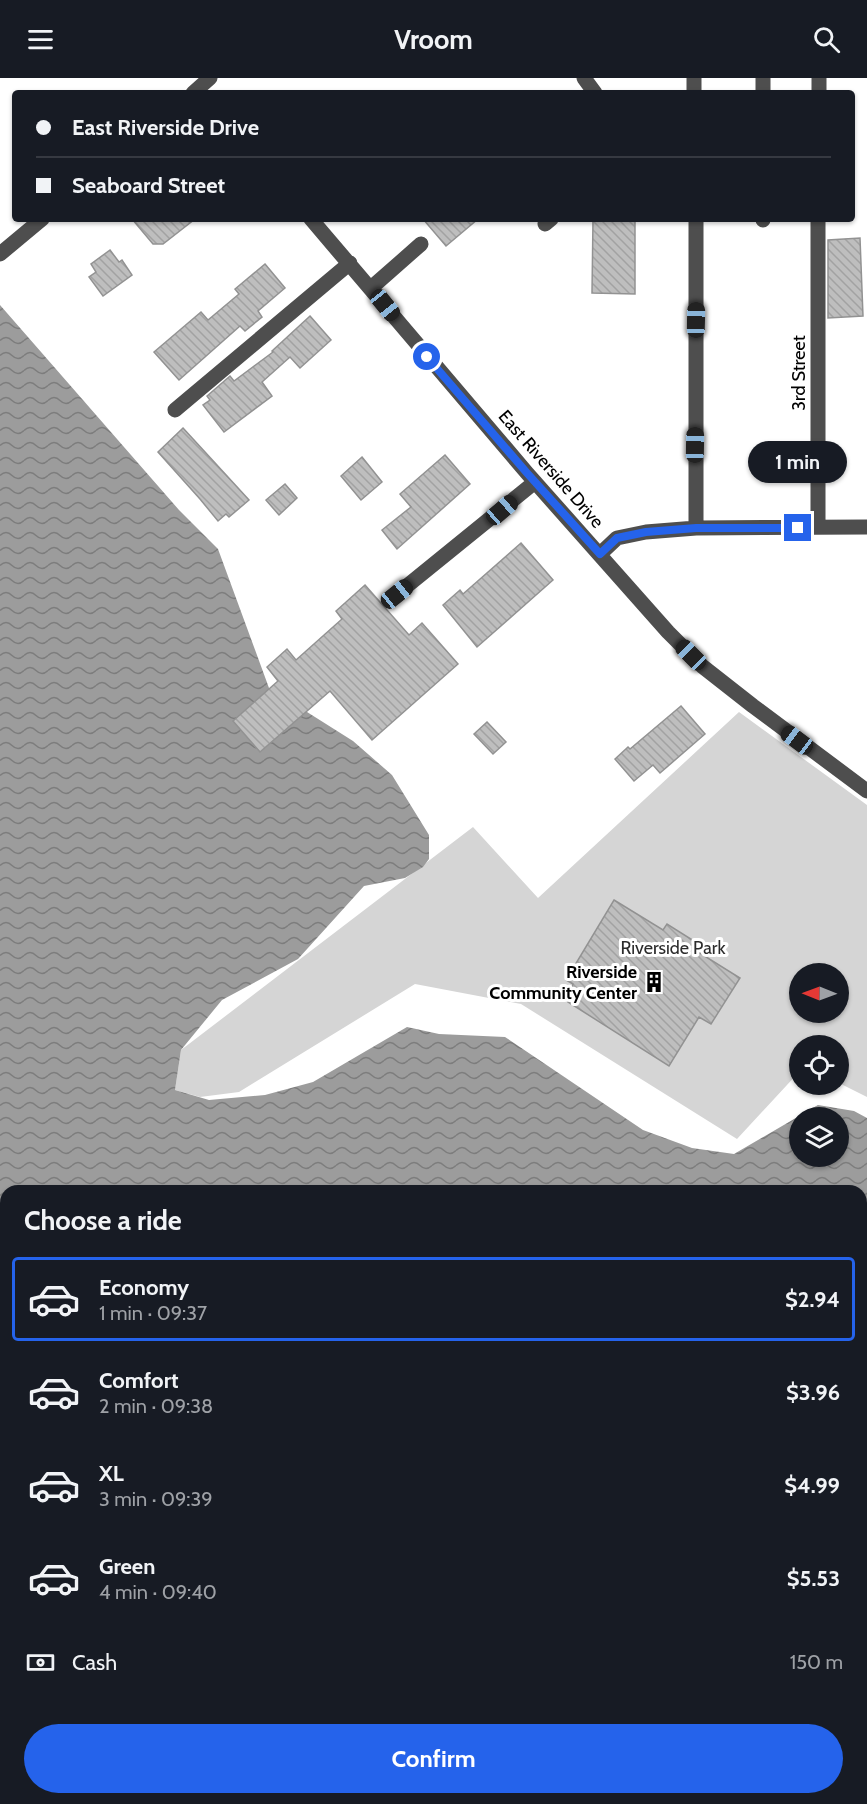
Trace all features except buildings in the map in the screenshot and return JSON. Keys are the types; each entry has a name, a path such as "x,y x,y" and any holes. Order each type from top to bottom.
{"street":[{"path":"0,254 38,222"},
{"name":"East Riverside Drive","path":"314,222 535,482 668,632 702,666 867,791"},
{"path":"696,222 696,528"},
{"name":"3rd Street","path":"818,527 819,222"},
{"path":"371,288 421,244"},
{"path":"175,410 350,263"},
{"path":"397,594 535,482"},
{"path":"600,554 617,538 646,532 696,528 867,527"}],"green space":[{"name":"Riverside Park","path":"739,712 867,805 867,1097 849,1088 849,1035 789,1035 789,1083 737,1139 521,1004 415,984 239,1092 200,1097 175,1090 181,1050 473,827 538,898"}],"water":[{"path":"0,305 179,510 218,549 269,688 353,741 392,775 429,835 429,859 423,867 405,878 364,886 298,959 222,1000 181,1050 175,1090 209,1100 265,1095 313,1082 407,1027 439,1034 505,1037 643,1130 692,1148 734,1154 789,1122 789,1167 849,1167 849,1110 867,1118 867,1185 0,1185"}],"place":[{"name":"Riverside Community Center","path":"654,982"}],"route":[{"path":"427,357 600,554 617,538 646,532 696,528 798,528"}]}
